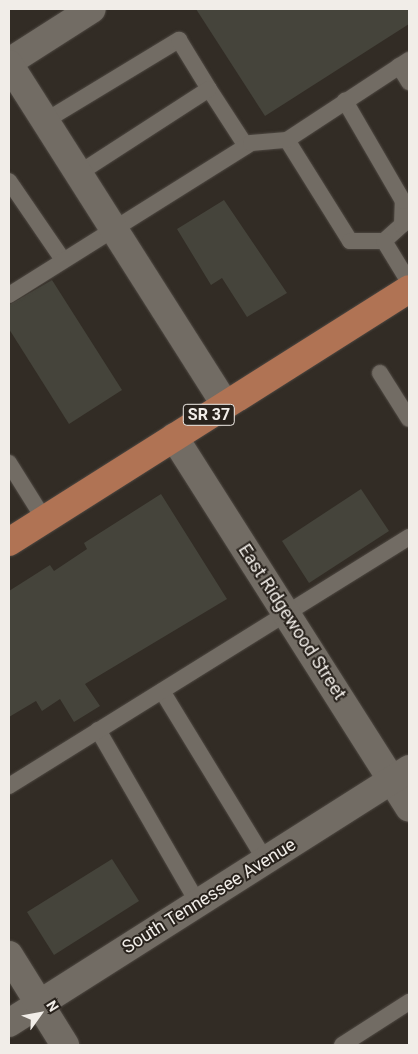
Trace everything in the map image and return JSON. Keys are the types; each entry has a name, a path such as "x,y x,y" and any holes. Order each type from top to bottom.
{"main road":[{"name":"SR 37","path":"9,542 409,289"}],"street":[{"path":"92,9 9,63 225,405"},
{"name":"East Ridgewood Street","path":"174,437 287,613 400,774 409,808"},
{"name":"South Tennessee Avenue","path":"9,1023 400,774"},
{"path":"9,955 65,1045"}],"lane":[{"path":"45,121 179,40 246,146"},
{"path":"9,295 114,227 246,146 287,140 404,63 409,82"},
{"path":"79,173 209,89"},
{"path":"287,140 350,241 384,241 402,225 403,201 345,101"},
{"path":"9,180 63,260"},
{"path":"384,241 409,282"},
{"path":"380,373 409,419"},
{"path":"9,463 44,519"},
{"path":"9,786 409,537"},
{"path":"162,691 265,860"},
{"path":"98,730 198,903"},
{"path":"342,1045 409,1002"}],"building":[{"path":"196,9 409,9 409,24 265,116"},
{"path":"224,200 287,293 247,317 222,278 211,285 177,229"},
{"path":"52,280 122,390 69,424 9,329 9,305"},
{"path":"361,489 389,531 309,583 282,541"},
{"path":"161,494 227,599 85,684 100,706 74,722 60,699 42,711 36,701 9,717 9,591 50,565 54,571 87,549 84,543"},
{"path":"112,859 139,901 54,955 27,912"}]}
